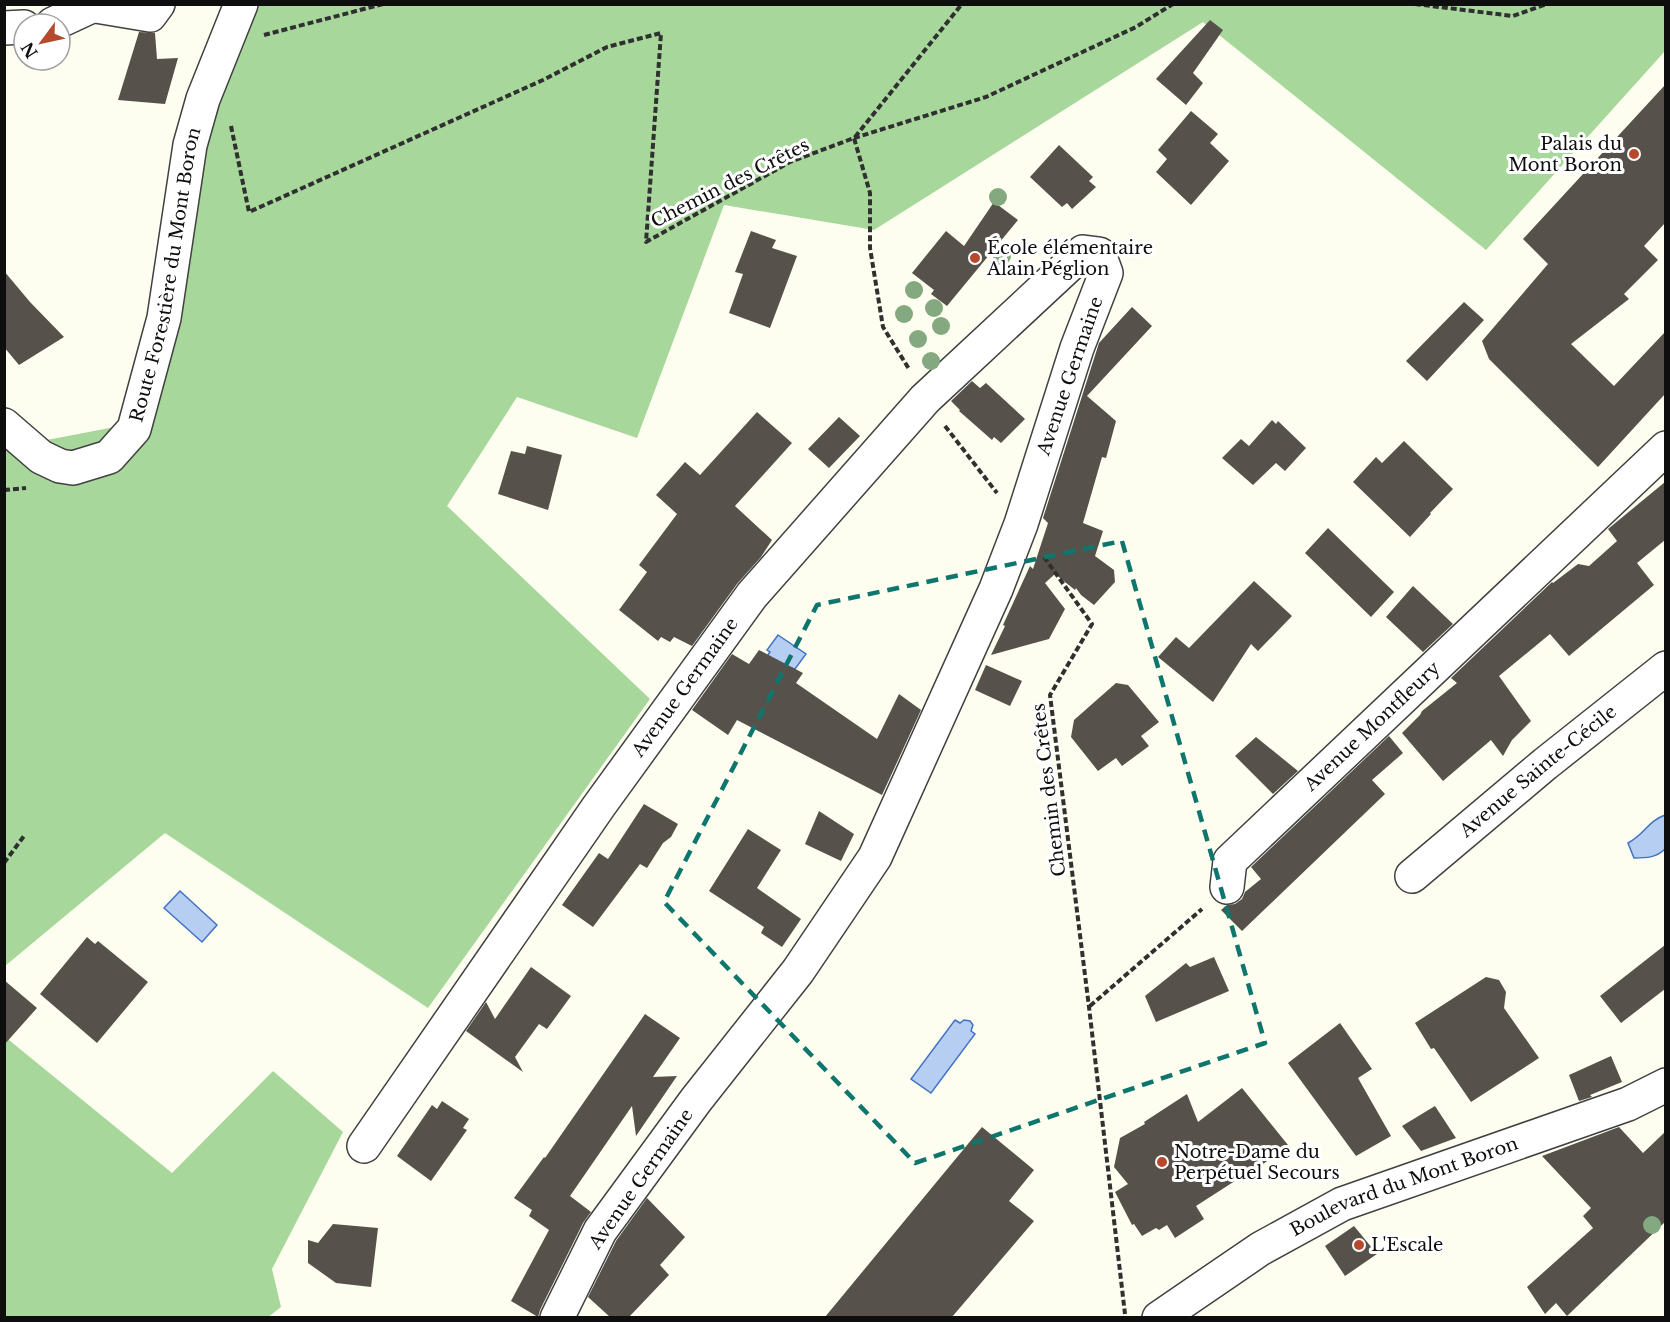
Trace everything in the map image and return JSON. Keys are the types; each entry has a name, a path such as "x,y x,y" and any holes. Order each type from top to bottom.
{"street":[{"path":"72,16 96,5 150,15 158,4"},
{"name":"Route Forestière du Mont Boron","path":"4,425 41,457 60,466 73,468 109,457 134,429 165,318 190,145 202,99 241,4"},
{"name":"Avenue Germaine","path":"364,1146 599,806 752,595 925,399 1083,252 1099,254 1106,273 1077,348 1021,524 996,589 875,857 798,970 696,1100 600,1232 556,1317"},
{"name":"Avenue Montfleury","path":"1227,887 1230,861 1665,448"},
{"name":"Avenue Sainte-Cécile","path":"1412,876 1545,764 1665,668"},
{"name":"Boulevard du Mont Boron","path":"1159,1317 1260,1248 1342,1204 1628,1104 1665,1084"}],"path":[{"path":"224,46 383,4"},
{"path":"854,138 962,4"},
{"path":"854,138 986,97 1136,27 1173,4"},
{"path":"1415,4 1513,15 1547,4"},
{"name":"Chemin des Crêtes","path":"230,124 249,212 543,80 606,47 661,33 646,242 790,162 854,138 870,193 870,248 883,327 925,399 1021,524 1092,624 1050,695 1125,1317"},
{"path":"4,863 24,836"},
{"path":"1089,1006 1227,887"}],"highlighted area":[{"path":"1122,541 1265,1043 915,1163 664,902 817,605"}],"green space":[{"path":"227,5 1665,5 1665,51 1486,250 1203,22 874,230 724,205 637,438 517,397 447,506 650,699 428,1008 165,833 5,966 5,448 120,426"},
{"path":"4,1036 172,1173 273,1071 343,1132 272,1269 281,1307 267,1318 5,1317"}],"water":[{"path":"778,635 806,654 795,669 763,662 770,652 767,650"},
{"path":"1665,815 1665,849 1654,856 1634,858 1628,843 1654,821"},
{"path":"180,891 217,925 202,942 164,908"},
{"path":"955,1020 960,1023 964,1020 970,1021 973,1025 971,1031 975,1034 931,1093 911,1079"}],"building":[{"path":"1210,20 1223,30 1193,73 1203,83 1186,105 1156,79"},
{"path":"139,32 155,33 157,59 178,58 165,104 118,100"},
{"path":"1665,85 1665,223 1644,246 1658,260 1624,294 1629,299 1571,344 1614,386 1665,332 1665,394 1598,467 1489,359 1482,341 1548,264 1523,239"},
{"path":"1191,111 1218,134 1210,143 1229,161 1191,205 1156,172 1167,159 1158,150"},
{"path":"1059,145 1093,177 1089,181 1096,187 1072,209 1067,203 1062,207 1030,177"},
{"path":"994,202 1018,220 947,306 931,294 934,290 912,273 946,231 964,246"},
{"path":"751,231 776,240 772,248 797,256 770,328 729,313 743,274 735,272"},
{"path":"4,271 64,337 19,365 4,347"},
{"path":"1464,302 1484,320 1427,381 1406,361"},
{"path":"1132,307 1152,326 1087,396 1116,421 1106,458 1102,457 1083,523 1103,531 1095,556 1114,570 1115,582 1094,605 1076,588 1075,590 1055,574 1045,583 1065,609 1049,639 991,655 1030,566 1033,569 1048,523 1043,518 1099,343"},
{"path":"972,381 980,388 986,383 1025,419 1001,443 994,437 992,440 951,401"},
{"path":"757,412 792,443 735,506 772,540 692,646 674,637 670,642 661,637 658,641 619,610 647,572 639,565 677,514 656,495 685,462 700,475"},
{"path":"839,417 860,436 829,468 808,449"},
{"path":"1272,420 1276,424 1278,421 1306,448 1285,471 1276,463 1253,485 1222,458 1241,439 1249,446"},
{"path":"1404,441 1453,489 1410,537 1353,482 1376,457 1382,463"},
{"path":"527,446 562,455 548,510 498,494 511,451 525,454"},
{"path":"1665,482 1665,540 1637,563 1654,585 1569,656 1550,634 1499,676 1531,721 1512,740 1503,756 1491,740 1443,781 1402,733 1422,711 1457,683 1451,678 1552,582 1578,564 1589,566 1617,541 1608,529"},
{"path":"1328,528 1394,592 1371,617 1305,553"},
{"path":"1254,581 1292,616 1258,651 1251,644 1213,702 1158,657 1176,637 1189,648"},
{"path":"1413,586 1453,624 1423,652 1386,617"},
{"path":"759,650 803,673 796,683 877,739 899,694 921,710 882,795 737,720 728,735 692,710 732,654 749,664"},
{"path":"986,665 1022,681 1010,706 975,690"},
{"path":"1116,683 1128,685 1159,722 1141,736 1149,746 1122,766 1116,758 1098,771 1071,737 1074,720"},
{"path":"1389,736 1403,753 1372,780 1385,794 1242,931 1221,910 1242,899 1245,892 1261,879 1251,867"},
{"path":"1256,737 1298,771 1273,794 1235,756"},
{"path":"644,804 678,824 647,868 640,864 593,927 562,905 599,853 608,859"},
{"path":"819,811 854,834 841,861 805,844"},
{"path":"748,829 781,850 757,888 801,919 782,947 761,933 764,927 709,891"},
{"path":"87,937 95,944 98,941 148,982 97,1043 40,994"},
{"path":"1665,945 1665,989 1621,1023 1600,996"},
{"path":"1214,957 1229,991 1156,1022 1145,996 1186,963 1190,967"},
{"path":"531,967 571,996 547,1029 539,1024 515,1057 523,1072 466,1031 486,1002 495,1019"},
{"path":"1486,977 1499,980 1506,992 1504,1008 1539,1058 1471,1102 1434,1048 1431,1049 1415,1023"},
{"path":"4,980 37,1008 4,1045"},
{"path":"645,1014 680,1038 653,1077 677,1076 636,1136 632,1106 570,1196 591,1212 583,1223 538,1317 511,1301 549,1230 529,1216 532,1210 514,1198 545,1158"},
{"path":"1340,1023 1372,1069 1358,1078 1391,1136 1356,1156 1288,1063"},
{"path":"1611,1056 1622,1082 1579,1101 1569,1075"},
{"path":"1242,1088 1288,1145 1240,1182 1238,1179 1196,1206 1204,1219 1175,1238 1167,1225 1142,1236 1134,1224 1132,1225 1115,1192 1128,1184 1114,1167 1120,1138 1145,1124 1144,1122 1187,1094 1198,1122"},
{"path":"442,1101 469,1119 463,1128 467,1130 431,1181 397,1156 432,1105 437,1109"},
{"path":"1435,1106 1456,1138 1421,1151 1402,1126"},
{"path":"982,1127 1034,1170 1009,1201 1034,1221 952,1317 825,1317"},
{"path":"1619,1127 1643,1153 1665,1132 1665,1222 1567,1316 1556,1303 1545,1314 1527,1287 1593,1228 1583,1216 1591,1208 1542,1156"},
{"path":"647,1198 685,1237 660,1265 669,1275 629,1317 610,1317 588,1297 616,1241"},
{"path":"333,1224 378,1228 371,1287 336,1283 308,1263 308,1240 318,1243"},
{"name":"L'Escale","path":"1354,1226 1377,1254 1345,1276 1325,1246"}],"place":[{"name":"Palais du Mont Boron","path":"1634,154"},
{"name":"École élémentaire Alain Péglion","path":"975,258"},
{"name":"Notre-Dame du Perpétuel Secours","path":"1162,1162"},
{"name":"L'Escale","path":"1359,1245"}]}
